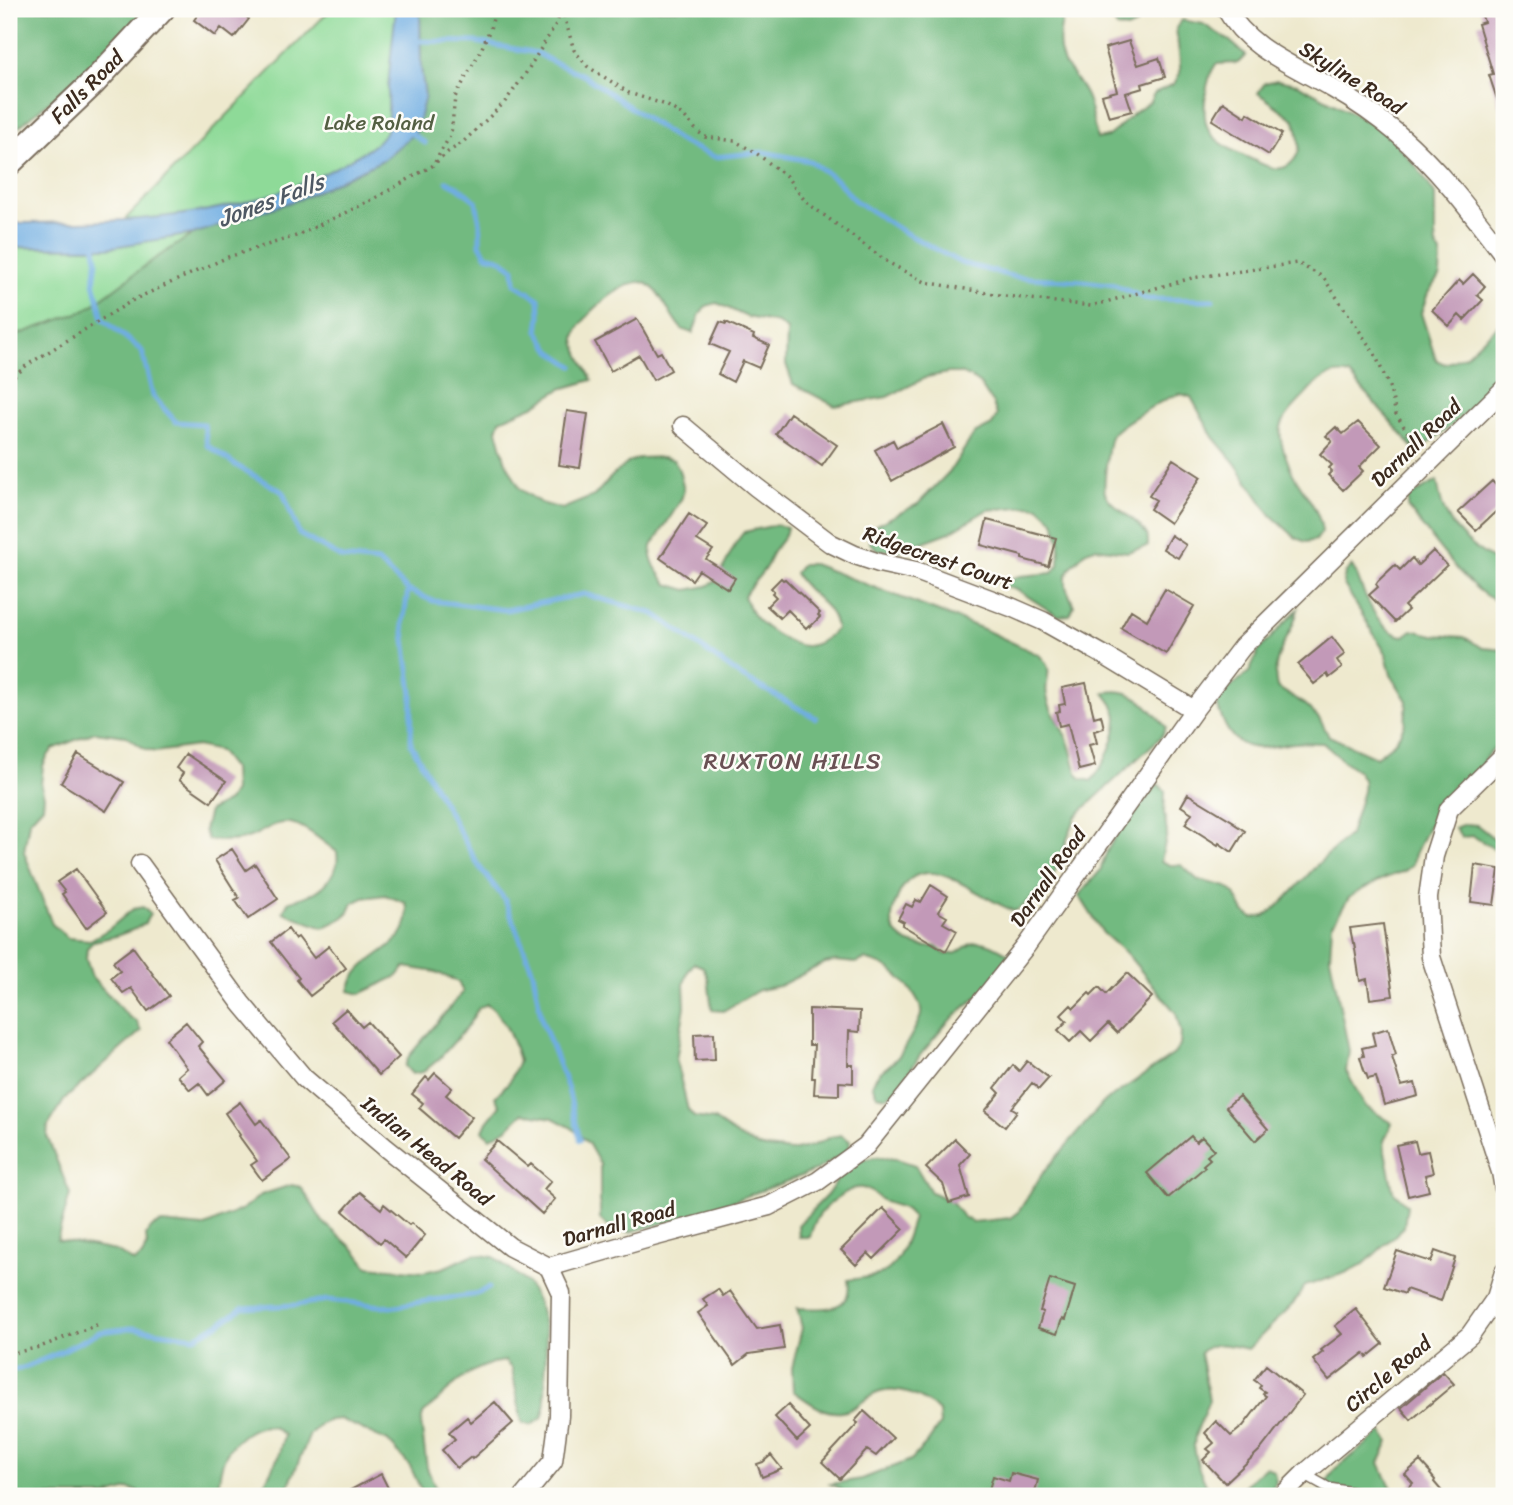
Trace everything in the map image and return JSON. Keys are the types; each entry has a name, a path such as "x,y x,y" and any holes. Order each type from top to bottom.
{"main road":[{"name":"Falls Road","path":"9,163 94,82 162,9"}],"street":[{"name":"Skyline Road","path":"1226,9 1247,36 1267,51 1332,88 1398,134 1452,188 1504,255"},
{"name":"Darnall Road","path":"549,1267 769,1206 818,1181 866,1146 1026,946 1242,647 1504,389"},
{"name":"Ridgecrest Court","path":"683,426 830,543 879,564 916,571 1032,616 1107,657 1194,710"},
{"path":"1504,755 1449,809 1434,856 1428,898 1431,957 1501,1172 1504,1189"},
{"name":"Indian Head Road","path":"140,864 241,1003 304,1078 386,1148 510,1247 549,1267"},
{"path":"524,1496 553,1461 559,1416 561,1293 549,1267"},
{"name":"Circle Road","path":"1282,1496 1304,1474 1470,1335 1496,1298 1504,1272"}],"lane":[{"path":"1304,1474 1329,1488 1376,1496"}],"path":[{"path":"432,166 452,135 455,97 481,51 496,9"},
{"path":"9,381 27,365 135,299 228,257 296,236 372,200 432,166 462,143 504,103 524,76 562,10"},
{"path":"562,10 574,50 587,66 629,93 666,105 684,116 705,137 735,141 756,153 786,176 806,202 889,263 925,282 1005,296 1091,306 1192,278 1297,263 1323,277 1375,354 1390,389 1396,414 1413,441 1432,460"},
{"path":"9,1354 40,1347 99,1324"}],"green space":[{"path":"9,9 148,9 99,59 9,135"},
{"name":"Lake Roland","path":"331,9 780,9 544,87 9,569 9,247 97,248"},
{"path":"420,9 1066,9 1060,50 1064,63 1086,96 1097,139 1107,137 1117,129 1150,102 1154,93 1174,84 1180,73 1176,28 1182,20 1203,24 1246,55 1238,63 1216,64 1209,78 1205,97 1206,124 1222,144 1271,167 1285,167 1293,161 1299,147 1295,120 1258,93 1265,83 1277,80 1297,84 1382,128 1416,166 1435,194 1435,235 1441,254 1440,275 1428,293 1421,313 1436,360 1445,364 1465,356 1497,326 1504,323 1504,376 1454,424 1417,452 1350,375 1332,375 1317,383 1289,413 1280,430 1291,470 1321,524 1322,532 1316,540 1306,542 1296,538 1270,514 1235,463 1213,437 1191,397 1175,395 1156,405 1112,435 1107,454 1105,483 1108,499 1143,529 1148,546 1127,552 1095,548 1086,551 1066,576 1066,587 1074,606 1070,615 1058,616 1019,591 999,584 1020,576 1052,573 1059,565 1060,542 1054,521 1039,507 987,510 950,532 899,551 878,550 870,543 868,532 876,525 918,504 950,471 974,434 992,425 997,415 980,384 960,373 948,373 927,377 887,397 835,406 793,384 786,364 787,330 778,323 747,317 717,303 706,306 693,333 678,325 659,295 647,284 633,283 612,295 590,313 577,332 575,340 592,380 561,389 533,406 500,420 497,430 505,460 520,489 541,503 562,509 594,496 629,462 640,458 664,457 674,460 684,490 681,500 652,546 651,557 667,584 687,590 707,586 717,580 744,532 776,525 787,527 765,568 744,596 758,620 786,640 807,646 823,640 836,629 825,605 806,588 795,573 802,564 813,564 981,628 1039,655 1047,666 1046,690 1053,714 1068,741 1080,778 1091,781 1096,775 1106,758 1116,728 1116,712 1104,693 1124,692 1140,700 1166,727 1162,736 1076,816 1052,879 1015,911 949,877 932,873 918,875 905,884 895,904 892,919 894,931 903,940 918,946 936,947 945,954 957,953 971,944 982,942 1014,957 994,982 947,1023 921,1054 896,1091 887,1097 877,1095 872,1085 880,1072 900,1054 921,1014 914,994 891,970 865,959 856,963 825,963 779,986 759,990 723,1011 712,1010 708,978 703,967 694,963 687,973 684,985 685,1006 676,1060 688,1110 694,1117 714,1120 759,1147 791,1151 841,1135 850,1141 849,1151 812,1172 695,1215 630,1232 607,1226 600,1219 600,1164 588,1143 572,1128 553,1118 523,1113 508,1128 490,1138 483,1131 500,1106 495,1097 510,1081 519,1061 508,1030 493,1009 487,1004 478,1009 467,1027 439,1059 423,1072 412,1074 405,1066 409,1056 463,992 458,982 436,972 405,967 398,976 360,994 349,991 354,977 363,967 395,942 403,932 407,919 406,903 385,895 363,898 353,903 349,912 341,919 323,928 283,912 288,902 325,885 336,867 337,852 307,830 289,823 278,824 242,840 208,840 204,830 209,811 228,801 234,791 233,769 219,751 197,746 155,752 145,749 126,736 95,732 53,749 43,766 43,806 29,821 24,852 52,924 68,938 90,940 109,929 133,909 143,907 150,914 145,923 135,929 94,941 87,948 86,959 92,977 128,1016 137,1022 141,1031 65,1099 48,1126 47,1136 70,1194 57,1240 116,1251 134,1262 142,1256 147,1246 146,1235 152,1227 162,1223 203,1227 243,1209 261,1195 291,1185 301,1187 323,1222 355,1250 368,1267 423,1272 443,1268 474,1254 494,1257 527,1283 538,1302 546,1333 545,1408 542,1418 532,1425 522,1423 512,1369 505,1361 471,1372 455,1384 423,1414 421,1423 427,1468 439,1496 424,1496 410,1466 388,1441 340,1419 320,1424 310,1434 286,1492 278,1496 265,1496 261,1490 278,1457 284,1435 267,1426 251,1430 230,1448 222,1466 217,1496 141,1496 138,1491 128,1489 106,1496 9,1496 9,338 86,310 193,234 300,199 383,160 425,96 421,68"},
{"path":"1105,9 1141,9 1136,25 1127,29 1117,27"},
{"path":"1437,481 1444,510 1457,531 1504,566 1504,605 1485,595 1465,577 1408,508 1408,497"},
{"path":"1352,566 1377,617 1396,634 1404,636 1412,630 1433,635 1464,637 1483,648 1504,650 1504,739 1486,757 1469,785 1428,826 1413,864 1405,871 1385,878 1349,898 1332,925 1330,957 1349,1051 1346,1071 1365,1106 1392,1123 1384,1141 1385,1151 1393,1191 1407,1205 1404,1227 1364,1264 1305,1286 1293,1304 1248,1349 1217,1345 1200,1353 1209,1400 1195,1436 1194,1446 1198,1467 1211,1496 845,1496 840,1489 830,1484 862,1479 911,1460 940,1424 939,1412 926,1401 900,1391 883,1391 846,1411 834,1412 816,1406 793,1391 792,1368 802,1328 797,1308 816,1309 841,1304 846,1298 848,1280 881,1274 888,1270 902,1250 913,1218 904,1208 885,1202 869,1190 857,1188 838,1197 821,1212 810,1237 799,1237 798,1225 827,1195 846,1167 855,1161 876,1157 897,1159 915,1165 931,1192 951,1201 963,1217 973,1222 1010,1218 1019,1211 1042,1174 1103,1103 1174,1054 1180,1045 1181,1033 1176,1013 1127,954 1103,933 1079,895 1100,871 1118,832 1158,784 1165,791 1167,833 1161,861 1170,865 1181,865 1198,880 1227,887 1235,894 1244,912 1253,918 1265,916 1283,902 1350,834 1363,791 1364,781 1358,771 1323,743 1255,748 1238,742 1225,725 1217,699 1250,671 1258,651 1298,609 1276,665 1277,687 1304,704 1319,718 1329,736 1376,757 1394,743 1405,723 1407,701 1391,675 1386,654 1343,583 1345,573"},
{"path":"1465,824 1477,825 1496,840 1504,842 1504,855 1473,836 1462,837 1454,828"},
{"path":"1382,1432 1389,1442 1379,1463 1396,1496 1318,1496 1335,1469"},
{"path":"1266,1466 1274,1472 1276,1482 1267,1496 1233,1496"}],"water":[{"name":"Jones Falls","path":"396,9 420,9 421,68 425,96 416,132 383,160 300,199 193,234 107,248 9,247 9,223 140,219 228,206 270,195 310,180 365,151 380,140 387,126"}],"building":[{"path":"202,9 236,9 249,19 234,38 221,28 215,36 194,20"},
{"path":"1480,9 1498,9 1500,17 1504,16 1504,114 1489,75 1493,74 1478,24 1484,22"},
{"path":"1129,41 1138,65 1159,58 1165,77 1142,84 1143,88 1126,93 1132,111 1109,117 1102,95 1117,91 1105,48"},
{"path":"1223,102 1246,117 1248,113 1282,134 1269,155 1212,120"},
{"path":"1473,274 1485,286 1477,295 1483,300 1464,320 1459,315 1449,326 1432,310 1459,280 1463,284"},
{"path":"637,319 657,354 661,352 671,370 653,380 639,355 611,371 595,342"},
{"path":"720,322 726,322 754,335 753,338 769,345 759,368 743,361 733,382 718,374 729,352 710,344"},
{"path":"567,411 588,414 580,468 559,465"},
{"path":"790,413 837,445 822,466 776,434"},
{"path":"1358,422 1381,445 1359,467 1363,471 1343,490 1328,475 1332,471 1329,468 1332,465 1320,454 1332,441 1326,436 1336,427 1343,434"},
{"path":"943,424 954,447 892,481 875,450 893,440 897,448"},
{"path":"1173,459 1201,477 1170,523 1150,509 1156,500 1149,496"},
{"path":"1492,481 1504,494 1504,504 1476,530 1458,512"},
{"path":"689,514 707,526 697,540 713,550 706,559 735,578 728,589 699,570 692,580 660,558"},
{"path":"987,520 1056,538 1048,566 981,545"},
{"path":"1171,535 1186,545 1178,558 1163,549"},
{"path":"1433,551 1447,565 1404,606 1408,610 1395,622 1369,595 1378,587 1378,581 1395,565 1400,570 1412,558 1418,565"},
{"path":"781,578 820,613 820,617 810,627 809,625 806,628 788,610 780,618 767,606 776,597 771,588"},
{"path":"1165,589 1194,606 1166,654 1121,628 1131,610 1147,620"},
{"path":"1332,637 1345,654 1337,660 1342,668 1329,678 1327,674 1314,684 1298,665"},
{"path":"1086,683 1094,717 1101,715 1104,728 1094,731 1097,743 1089,745 1095,766 1079,770 1068,724 1059,726 1056,712 1060,711 1059,705 1065,704 1062,688"},
{"path":"78,754 124,782 106,811 61,783"},
{"path":"186,754 226,781 211,802 179,780 183,773 176,768"},
{"path":"1188,794 1245,831 1232,852 1185,824 1192,813 1181,806"},
{"path":"232,849 246,870 255,864 278,899 248,919 235,900 239,898 215,860"},
{"path":"1475,865 1499,869 1494,905 1471,902"},
{"path":"76,869 107,912 86,928 62,894 65,892 57,882"},
{"path":"931,885 948,896 938,912 947,917 943,923 957,931 946,951 902,925 904,922 898,919 906,904 912,907 916,900 921,902"},
{"path":"1383,924 1393,996 1370,999 1367,979 1360,981 1350,928"},
{"path":"288,929 295,939 298,937 314,958 329,946 346,968 310,996 271,942"},
{"path":"133,947 169,996 148,1011 131,988 123,993 111,978 120,971 113,962"},
{"path":"1127,973 1152,997 1117,1033 1108,1024 1091,1041 1081,1031 1070,1042 1058,1030 1067,1021 1061,1015 1071,1005 1074,1008 1099,987 1106,994"},
{"path":"346,1009 362,1027 368,1022 399,1057 379,1075 332,1021"},
{"path":"809,1009 860,1011 859,1032 849,1031 848,1065 853,1065 853,1083 839,1082 839,1095 814,1094 814,1045 809,1045"},
{"path":"186,1022 202,1042 198,1046 226,1080 208,1095 199,1083 190,1090 178,1076 187,1068 166,1039"},
{"path":"1388,1028 1396,1055 1392,1057 1401,1086 1415,1083 1418,1096 1384,1105 1376,1077 1368,1079 1360,1057 1364,1056 1362,1048 1375,1045 1372,1033"},
{"path":"714,1033 715,1060 695,1061 694,1034"},
{"path":"1027,1061 1049,1078 1039,1089 1032,1083 1012,1108 1017,1111 1005,1127 985,1111 1000,1093 995,1088 1013,1065 1019,1071"},
{"path":"435,1073 452,1088 446,1095 472,1117 454,1138 419,1108 423,1103 412,1094 426,1077 429,1080"},
{"path":"1239,1096 1268,1129 1255,1141 1226,1107"},
{"path":"240,1102 256,1124 261,1120 291,1159 262,1180 251,1165 257,1161 225,1113"},
{"path":"1191,1136 1196,1142 1202,1137 1214,1150 1207,1156 1210,1159 1203,1165 1205,1167 1168,1198 1147,1173"},
{"path":"955,1139 970,1154 960,1165 969,1197 949,1203 943,1184 926,1168"},
{"path":"497,1141 528,1167 531,1164 551,1181 544,1189 555,1199 542,1214 481,1159"},
{"path":"1415,1141 1418,1153 1428,1151 1433,1173 1425,1175 1429,1191 1408,1196 1396,1145"},
{"path":"360,1192 381,1209 384,1204 425,1235 406,1258 384,1239 380,1243 343,1211"},
{"path":"883,1208 904,1229 874,1259 868,1253 856,1265 841,1250"},
{"path":"1397,1251 1431,1262 1435,1251 1455,1258 1441,1301 1406,1289 1405,1294 1384,1287"},
{"path":"1050,1279 1075,1287 1065,1320 1062,1319 1057,1334 1038,1328 1043,1312 1040,1311"},
{"path":"718,1289 723,1296 730,1291 757,1329 780,1325 784,1349 749,1354 735,1365 698,1313 708,1306 703,1299"},
{"path":"1356,1309 1383,1344 1367,1357 1364,1353 1329,1380 1313,1360 1323,1352 1321,1350 1342,1334 1335,1326"},
{"path":"1266,1365 1303,1395 1261,1449 1225,1483 1203,1460 1211,1452 1207,1449 1214,1443 1205,1433 1216,1421 1231,1436 1243,1426 1266,1396 1259,1388 1261,1385 1254,1380"},
{"path":"1443,1372 1454,1384 1411,1420 1401,1408"},
{"path":"495,1402 513,1423 472,1459 471,1457 457,1468 442,1450 455,1439 449,1432 467,1417 471,1422"},
{"path":"788,1405 810,1429 797,1441 775,1417"},
{"path":"864,1411 893,1438 876,1456 867,1450 840,1479 822,1462 858,1423 855,1421"},
{"path":"771,1455 782,1469 762,1477 757,1464"},
{"path":"1420,1461 1446,1496 1413,1496 1407,1489 1413,1483 1405,1474"},
{"path":"1011,1473 1038,1480 1034,1496 987,1496 993,1476 1009,1481"},
{"path":"381,1474 392,1496 339,1496"}],"waterway":[{"path":"414,41 476,42 537,53 583,75 681,142 715,157 764,152 810,161 838,181 854,200 902,231 961,263 1015,277 1115,285 1146,299 1213,300"},
{"path":"408,131 425,143"},
{"path":"447,181 476,201 480,244 486,255 499,258 514,269 515,284 539,299 538,331 551,351 573,366"},
{"path":"94,242 97,260 94,282 103,319 142,351 153,396 176,422 204,424 207,445 283,492 299,534 342,558 378,562 408,590 433,601 506,610 584,594 655,614 739,675 816,718"},
{"path":"408,590 403,624 412,693 411,744 478,865 505,900 533,972 542,1021 568,1089 580,1140"},
{"path":"9,1370 20,1369 56,1354 99,1332 132,1328 195,1337 242,1308 328,1300 390,1307 473,1295 489,1288"}],"district":[{"name":"RUXTON HILLS","path":"793,761"}]}
